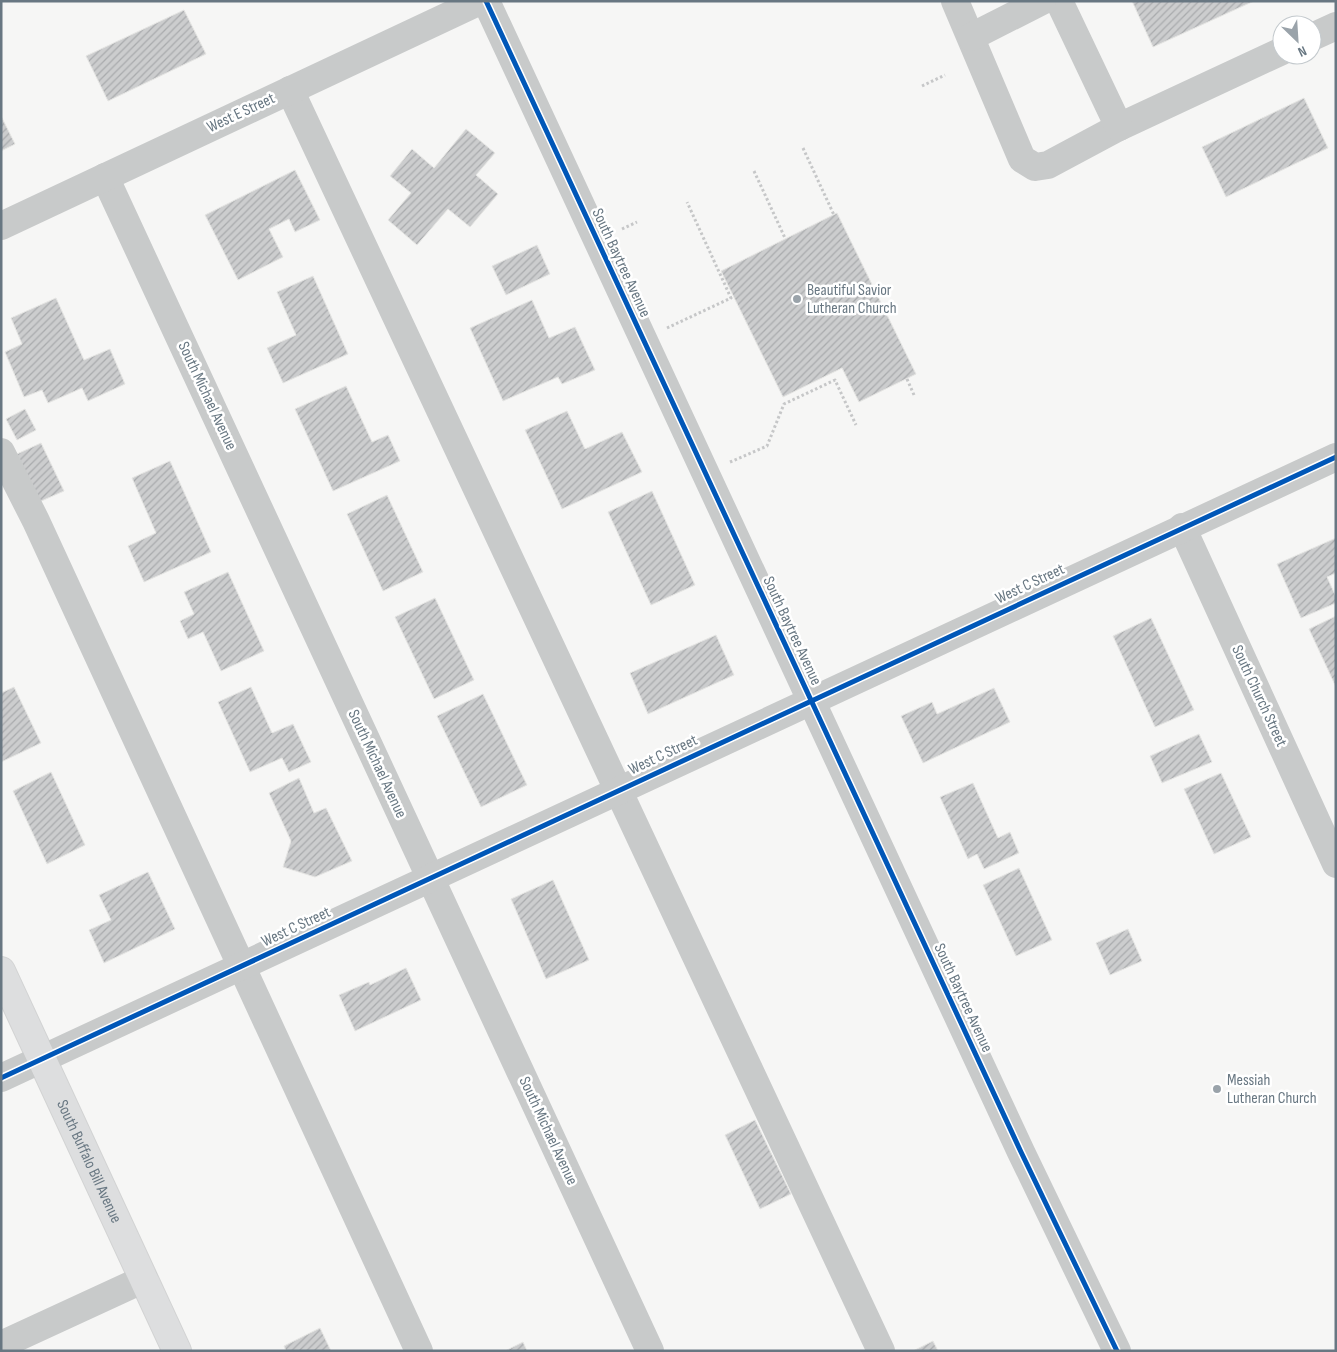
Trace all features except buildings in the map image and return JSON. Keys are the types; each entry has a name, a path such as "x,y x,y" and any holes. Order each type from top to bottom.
{"main road":[{"name":"South Buffalo Bill Avenue","path":"1,971 177,1351"}],"street":[{"name":"West E Street","path":"1,226 480,1"},
{"name":"South Baytree Avenue","path":"486,1 1021,1152 1117,1351"},
{"path":"955,1 1022,159 1035,167 1048,165 1118,127 1272,56"},
{"path":"971,37 1042,1"},
{"path":"1059,1 1118,127"},
{"path":"1322,32 1336,26"},
{"path":"290,90 881,1351"},
{"name":"South Michael Avenue","path":"105,177 650,1351"},
{"path":"1,452 419,1351"},
{"name":"West C Street","path":"1,1078 810,700 1336,457"},
{"name":"South Church Street","path":"1182,527 1336,864"},
{"path":"1,1345 144,1279"}],"path":[{"path":"922,86 945,75"},
{"path":"803,148 834,215"},
{"path":"754,171 785,238"},
{"path":"642,339 732,298 687,202"},
{"path":"907,379 914,395"},
{"path":"705,473 767,446 784,404 835,380 856,425"}],"cycle path":[{"path":"486,1 1021,1152 1117,1351"},
{"path":"1,1078 1336,457"}],"place":[{"name":"Beautiful Savior Lutheran Church","path":"797,299"},
{"name":"Messiah Lutheran Church","path":"1217,1089"}]}
